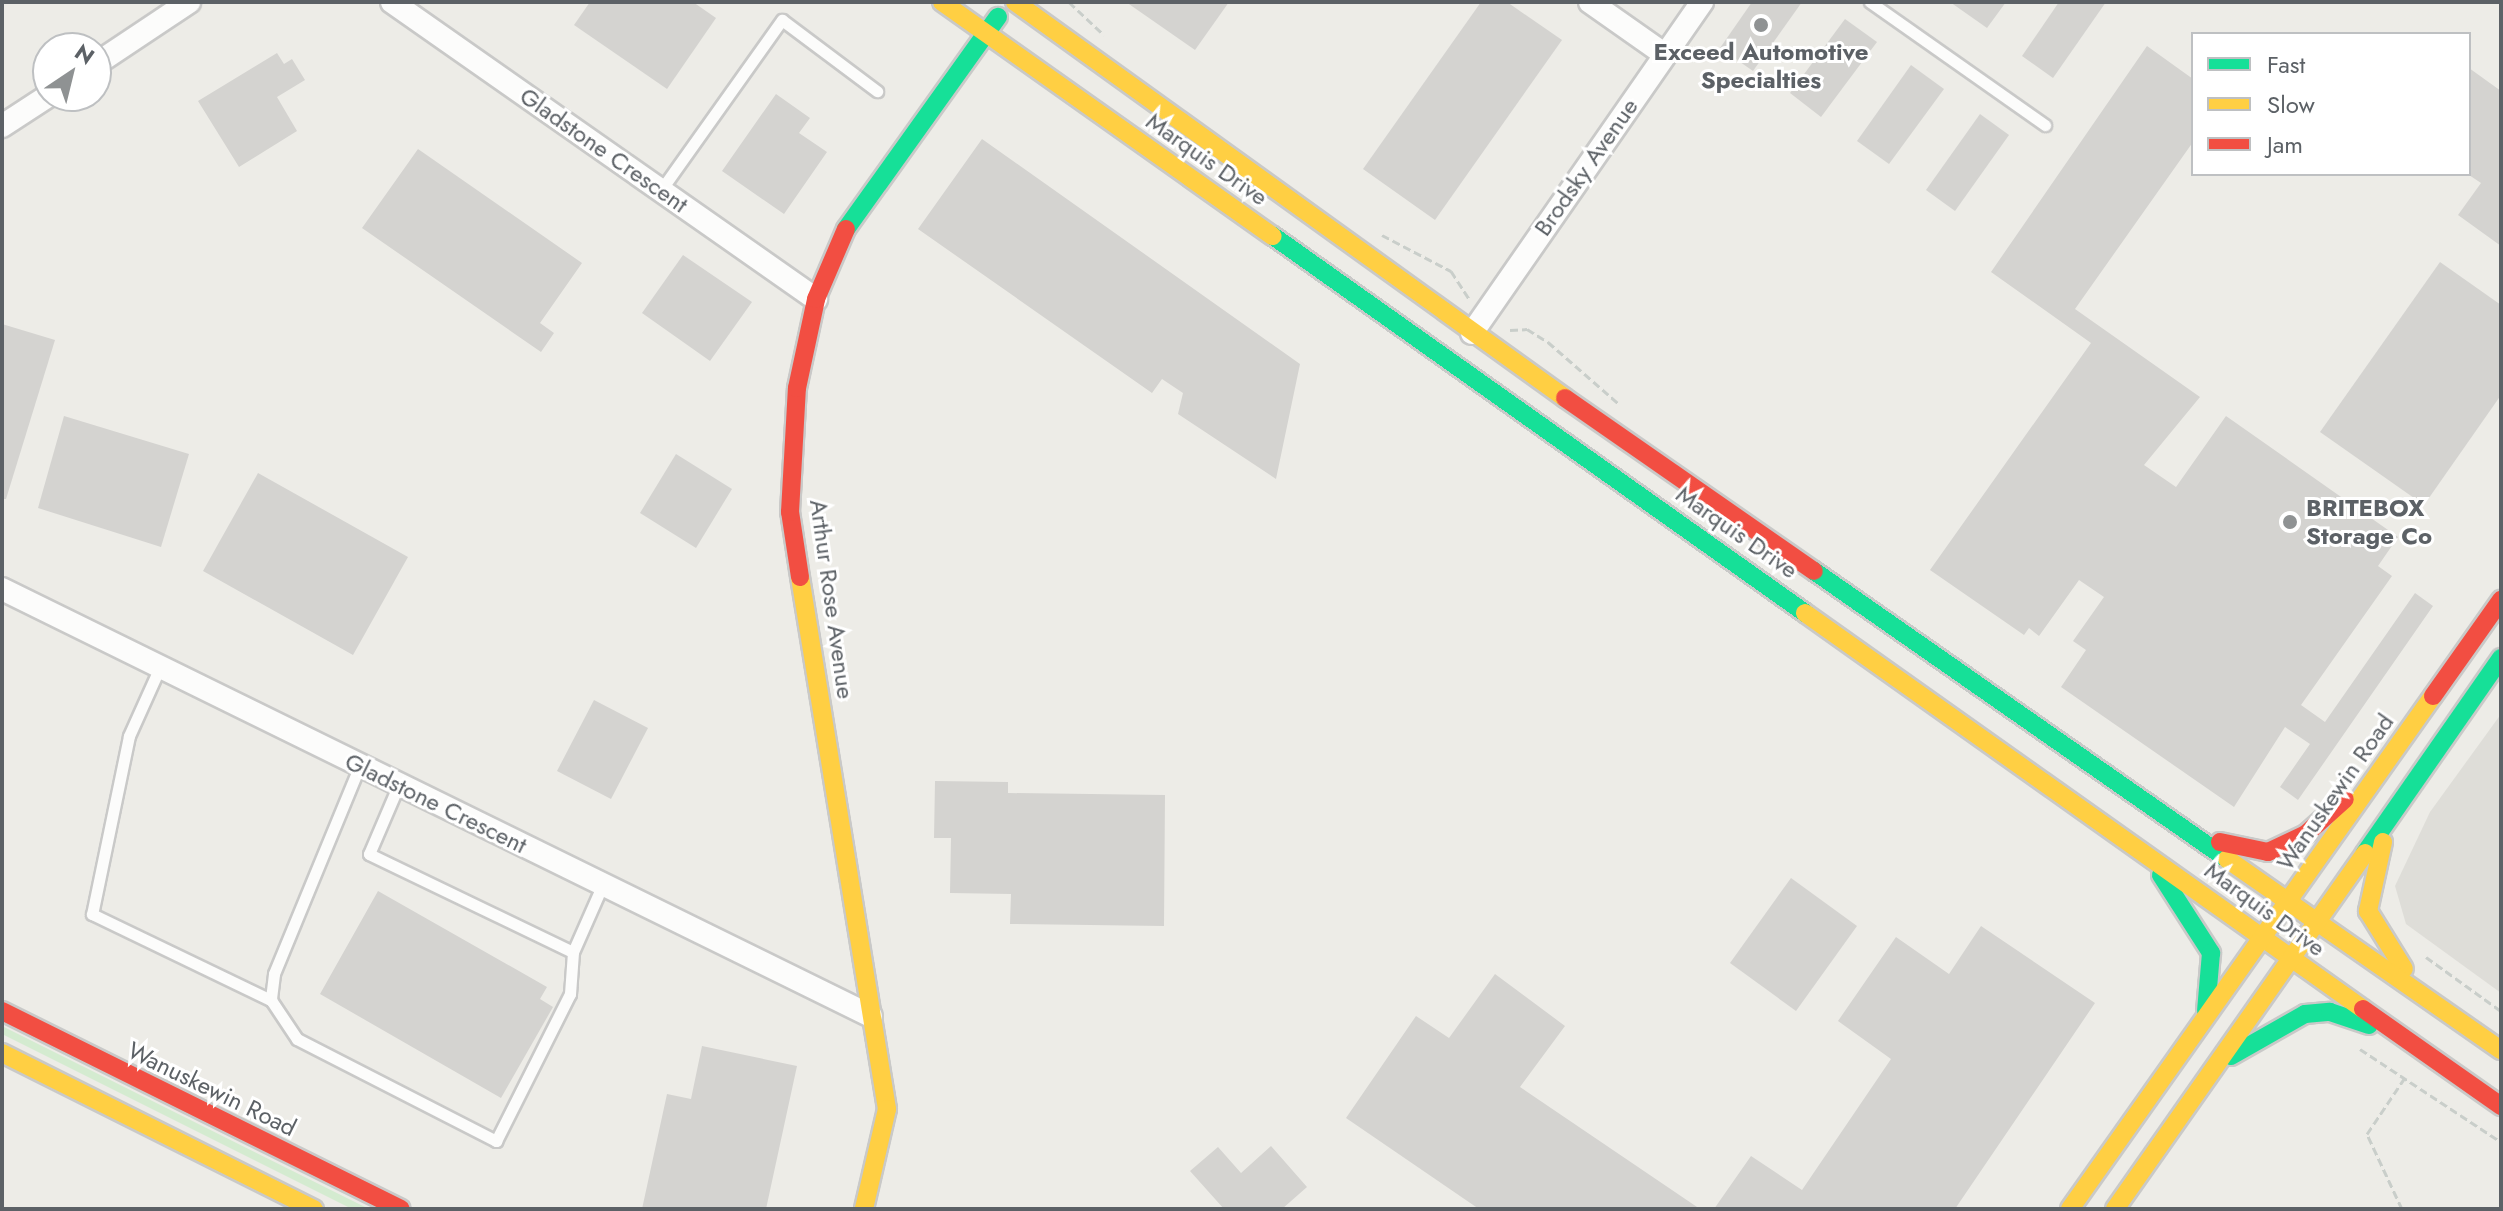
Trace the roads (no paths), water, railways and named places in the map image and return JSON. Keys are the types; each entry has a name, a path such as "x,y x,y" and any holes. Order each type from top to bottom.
{"main road":[{"name":"Marquis Drive","path":"942,2 2132,840 2291,959 2501,1106"},
{"name":"Arthur Rose Avenue","path":"864,1209 887,1109 790,512 797,388 816,299 840,237 1008,2"},
{"name":"Marquis Drive","path":"1015,2 1472,333 2203,837 2501,1050"},
{"name":"Wanuskewin Road","path":"2070,1209 2501,600"},
{"path":"2115,1209 2501,658"},
{"path":"2203,837 2268,852 2306,834 2386,762"},
{"path":"2405,795 2372,873 2368,911 2422,993"},
{"path":"2132,840 2206,942 2205,1015"},
{"name":"Wanuskewin Road","path":"2,1011 400,1209"},
{"path":"2212,1072 2305,1014 2330,1012 2394,1033"},
{"path":"3,1053 314,1209"}],"street":[{"path":"112,53 189,2"},
{"name":"Gladstone Crescent","path":"392,2 816,299"},
{"path":"1590,2 1664,54"},
{"name":"Brodsky Avenue","path":"1472,333 1702,2"},
{"path":"2,126 32,106"},
{"name":"Gladstone Crescent","path":"2,589 871,1016"}],"lane":[{"path":"1870,2 2045,125"},
{"path":"661,190 782,20 877,91"},
{"path":"160,667 129,736 92,914 271,1000 297,1039 496,1141 570,994 573,952 603,884"},
{"path":"271,1000 274,974 360,765"},
{"path":"399,784 369,854 573,952"}],"place":[{"name":"Exceed Automotive Specialties","path":"1761,25"},
{"name":"BRITEBOX Storage Co","path":"2290,522"}]}
